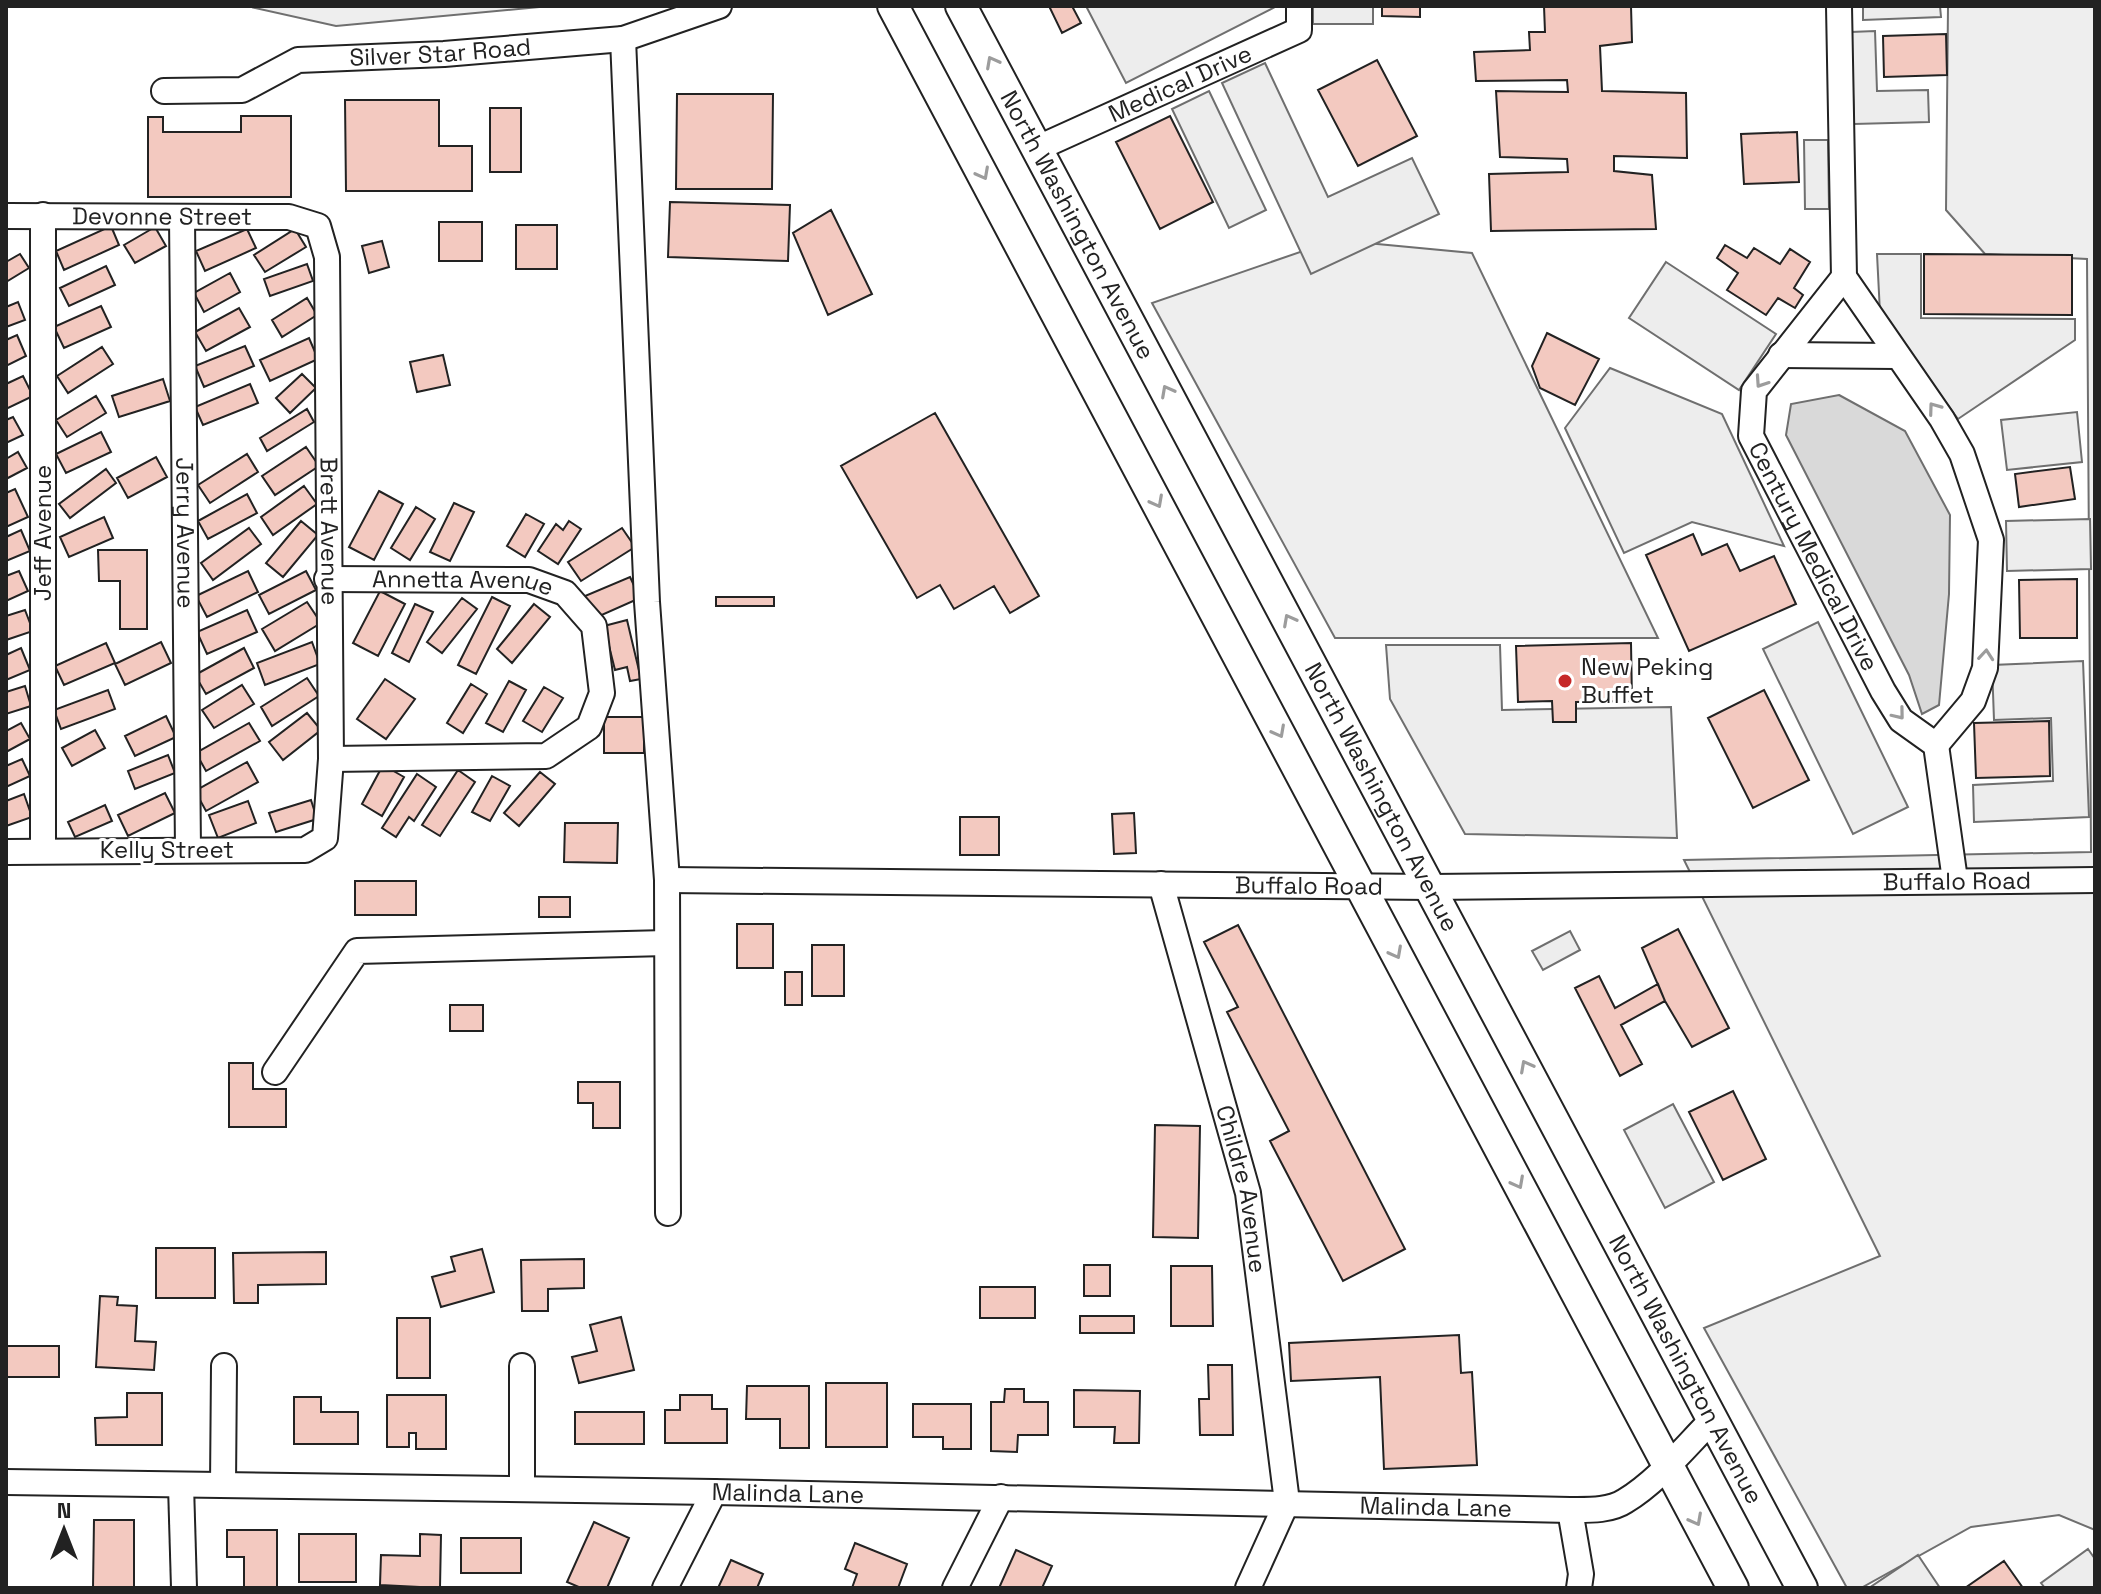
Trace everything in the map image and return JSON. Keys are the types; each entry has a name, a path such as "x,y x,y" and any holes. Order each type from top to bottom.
{"main road":[{"path":"893,6 1733,1588"},
{"name":"North Washington Avenue","path":"961,6 1802,1588"}],"street":[{"name":"Silver Star Road","path":"164,91 242,90 298,60 444,54 623,39 719,6"},
{"name":"Medical Drive","path":"1038,148 1299,30 1299,6"},
{"path":"1839,6 1844,277 1942,419 1962,454 1991,540 1985,668 1973,701 1936,745 1955,880"},
{"path":"623,39 647,602 667,880 668,1213"},
{"name":"Jeff Avenue","path":"43,215 43,851"},
{"name":"Devonne Street","path":"6,216 289,217 318,226"},
{"name":"Jerry Avenue","path":"182,217 188,850"},
{"name":"Brett Avenue","path":"318,226 327,257 327,579 331,759 325,838"},
{"name":"Century Medical Drive","path":"1844,277 1754,391 1751,436 1883,691 1901,720 1936,745"},
{"path":"1781,355 1896,356"},
{"name":"Annetta Avenue","path":"327,579 529,580 565,593 594,626 602,693 589,727 546,756 331,759"},
{"name":"Kelly Street","path":"6,852 305,850 325,838"},
{"name":"Buffalo Road","path":"667,880 1431,887 2095,880"},
{"name":"Childre Avenue","path":"1161,884 1248,1193 1287,1502"},
{"path":"275,1072 357,951 666,943"},
{"path":"223,1485 224,1366"},
{"path":"522,1366 522,1489"},
{"name":"Malinda Lane","path":"6,1482 1601,1509 1624,1502 1667,1466 1712,1420"},
{"path":"181,1485 184,1588"},
{"path":"665,1588 714,1492"},
{"path":"955,1588 1001,1497"},
{"path":"1248,1588 1287,1502"},
{"path":"1570,1510 1581,1574 1579,1588"}],"shaded area":[{"path":"550,6 336,26 255,8"},
{"path":"1086,6 1274,6 1275,7 1126,83"},
{"path":"1313,6 1373,6 1373,24 1313,24"},
{"path":"1863,6 1940,6 1941,17 1863,20"},
{"path":"1948,6 2095,6 2095,1530 2059,1515 1971,1527 1861,1588 1847,1588 1704,1328 1880,1256 1684,860 2091,852 2087,259 1985,254 1946,210"},
{"path":"1875,31 1877,91 1928,90 1929,122 1854,124 1851,32"},
{"path":"1265,63 1328,197 1412,158 1439,214 1311,274 1222,83"},
{"path":"1209,91 1266,210 1229,228 1172,109"},
{"path":"1804,140 1828,140 1829,209 1805,209"},
{"path":"1335,240 1472,253 1658,638 1335,638 1152,303"},
{"path":"1877,254 1921,254 1921,318 2075,319 2075,340 1958,419 1880,313"},
{"path":"1666,262 1776,334 1739,390 1629,318"},
{"path":"1610,368 1722,414 1784,546 1692,522 1624,553 1565,428"},
{"path":"1839,395 1905,431 1950,515 1949,594 1939,705 1922,714 1909,675 1786,435 1791,404"},
{"path":"2077,412 2082,462 2007,470 2001,420"},
{"path":"2090,519 2091,569 2007,571 2006,521"},
{"path":"1818,622 1908,807 1853,834 1763,649"},
{"path":"1386,645 1500,645 1502,710 1671,707 1677,838 1465,834 1390,699"},
{"path":"2083,661 2089,817 1974,822 1973,785 2053,781 2051,718 1994,720 1992,665"},
{"path":"1570,931 1580,950 1543,970 1532,951"},
{"path":"1673,1104 1714,1182 1665,1208 1624,1130"},
{"path":"2088,1549 2095,1559 2095,1588 2045,1588 2041,1583"},
{"path":"1918,1555 1940,1588 1869,1588"}],"building":[{"path":"1049,6 1072,6 1081,23 1062,33"},
{"path":"1382,6 1420,6 1420,17 1382,16"},
{"path":"1544,6 1631,6 1632,42 1600,46 1602,91 1686,93 1687,158 1614,156 1614,171 1652,175 1656,229 1491,231 1489,174 1568,172 1567,159 1500,157 1496,91 1568,92 1567,80 1476,81 1474,52 1530,50 1529,32 1545,32"},
{"path":"1946,34 1947,75 1884,77 1883,36"},
{"path":"1377,60 1417,136 1358,166 1318,90"},
{"path":"677,94 773,94 772,189 676,189"},
{"path":"345,100 439,100 439,146 472,146 472,191 346,191"},
{"path":"490,108 521,108 521,172 490,172"},
{"path":"241,116 291,116 291,197 148,197 148,117 163,117 163,132 241,132"},
{"path":"1170,116 1213,202 1160,229 1116,142"},
{"path":"1797,132 1799,182 1744,184 1741,134"},
{"path":"670,202 790,205 788,261 668,257"},
{"path":"831,210 872,294 828,315 793,233"},
{"path":"439,222 482,222 482,261 439,261"},
{"path":"516,225 557,225 557,269 516,269"},
{"path":"111,226 119,245 64,270 56,251"},
{"path":"155,227 166,246 135,263 124,245"},
{"path":"247,229 256,248 205,271 196,251"},
{"path":"295,229 306,247 265,272 254,255"},
{"path":"382,241 389,267 369,273 362,246"},
{"path":"1725,245 1747,258 1754,248 1780,264 1790,249 1810,262 1794,288 1803,295 1795,308 1778,298 1766,315 1727,290 1738,273 1717,258"},
{"path":"20,254 29,268 6,282 6,262"},
{"path":"1924,254 2072,255 2072,315 1924,314"},
{"path":"307,264 313,281 270,296 264,279"},
{"path":"106,266 115,285 69,306 60,288"},
{"path":"230,273 240,292 204,312 194,293"},
{"path":"307,298 317,315 282,337 272,320"},
{"path":"18,302 25,320 6,327 6,307"},
{"path":"101,306 111,327 64,348 54,327"},
{"path":"239,308 250,327 206,351 195,332"},
{"path":"1547,333 1599,359 1575,405 1540,388 1532,366"},
{"path":"17,335 26,356 6,366 6,340"},
{"path":"309,338 318,359 270,381 260,360"},
{"path":"245,346 254,366 204,387 195,366"},
{"path":"102,347 113,364 68,393 57,376"},
{"path":"443,355 450,385 417,392 410,362"},
{"path":"302,374 316,388 290,413 276,398"},
{"path":"23,376 33,396 6,409 6,384"},
{"path":"163,379 170,401 119,417 112,396"},
{"path":"250,384 258,403 203,425 195,407"},
{"path":"96,396 106,413 67,437 56,420"},
{"path":"307,409 314,422 267,451 260,438"},
{"path":"935,413 1039,596 1010,613 994,586 954,609 940,585 917,598 841,466"},
{"path":"13,417 23,435 6,443 6,420"},
{"path":"101,432 111,452 66,473 56,454"},
{"path":"306,447 319,466 275,495 262,476"},
{"path":"18,452 27,468 6,479 6,459"},
{"path":"247,454 258,472 210,503 198,485"},
{"path":"156,457 167,477 128,498 117,478"},
{"path":"2070,467 2075,499 2019,507 2015,474"},
{"path":"106,469 116,483 70,518 59,504"},
{"path":"304,486 317,504 273,535 261,517"},
{"path":"15,489 28,517 6,527 6,493"},
{"path":"379,491 403,504 374,560 349,547"},
{"path":"247,494 257,513 208,539 198,521"},
{"path":"454,503 474,512 450,561 430,552"},
{"path":"416,507 435,519 410,560 391,548"},
{"path":"526,514 544,524 525,557 507,546"},
{"path":"104,517 113,538 69,557 60,537"},
{"path":"301,521 318,535 283,577 266,563"},
{"path":"569,521 581,529 558,564 538,551 556,524 563,530"},
{"path":"249,528 261,544 213,580 201,563"},
{"path":"622,528 635,547 581,581 568,562"},
{"path":"21,530 30,551 6,561 6,537"},
{"path":"1693,534 1702,555 1727,544 1740,571 1774,556 1796,604 1689,651 1646,555"},
{"path":"98,550 147,550 147,629 120,629 120,581 99,581"},
{"path":"19,571 28,591 6,601 6,576"},
{"path":"248,571 258,592 207,617 196,596"},
{"path":"306,571 316,590 269,614 259,595"},
{"path":"630,577 640,598 595,618 585,596"},
{"path":"2077,579 2077,638 2020,638 2019,580"},
{"path":"380,591 405,604 378,656 353,643"},
{"path":"492,597 510,606 476,674 458,665"},
{"path":"716,597 774,597 774,606 716,606"},
{"path":"462,598 477,609 442,653 427,642"},
{"path":"307,602 321,623 275,651 262,629"},
{"path":"415,604 433,612 409,662 392,653"},
{"path":"534,604 550,617 512,663 497,649"},
{"path":"25,610 33,631 6,640 6,616"},
{"path":"247,610 257,632 207,654 197,632"},
{"path":"627,620 641,679 630,681 627,667 615,670 604,626"},
{"path":"161,642 171,663 125,685 115,664"},
{"path":"312,642 320,664 265,685 257,663"},
{"path":"106,643 115,663 64,685 55,666"},
{"path":"1631,643 1632,701 1576,702 1576,722 1553,722 1552,701 1518,702 1516,646"},
{"path":"21,648 30,670 6,680 6,655"},
{"path":"244,648 254,668 206,694 195,675"},
{"path":"307,678 319,696 272,726 261,707"},
{"path":"385,679 415,699 386,739 357,719"},
{"path":"509,681 526,690 503,732 486,723"},
{"path":"471,684 487,694 463,733 447,723"},
{"path":"242,685 254,704 214,728 202,710"},
{"path":"25,686 31,706 6,714 6,692"},
{"path":"544,687 563,698 542,732 523,721"},
{"path":"108,690 115,709 61,729 54,710"},
{"path":"1764,690 1809,780 1753,808 1708,718"},
{"path":"307,713 321,730 283,760 269,742"},
{"path":"166,716 176,737 135,756 125,736"},
{"path":"604,717 644,717 644,753 604,753"},
{"path":"2049,721 2050,776 1976,778 1974,723"},
{"path":"21,723 30,739 6,752 6,731"},
{"path":"249,723 260,741 206,771 196,753"},
{"path":"95,730 105,748 72,766 62,748"},
{"path":"168,755 175,773 135,789 128,771"},
{"path":"22,759 30,776 6,787 6,766"},
{"path":"247,762 258,782 206,811 195,791"},
{"path":"383,765 404,777 382,816 362,804"},
{"path":"458,770 475,782 440,836 422,825"},
{"path":"540,772 555,784 519,826 504,813"},
{"path":"417,774 436,787 414,821 409,817 396,837 382,828"},
{"path":"492,776 510,786 490,821 472,812"},
{"path":"165,793 175,813 128,836 118,815"},
{"path":"24,794 32,817 6,826 6,801"},
{"path":"311,800 317,819 276,832 269,813"},
{"path":"248,801 256,823 218,838 209,815"},
{"path":"105,805 112,821 75,837 68,822"},
{"path":"1134,813 1136,853 1114,854 1112,814"},
{"path":"960,817 999,817 999,855 960,855"},
{"path":"565,823 618,823 617,863 564,862"},
{"path":"355,881 416,881 416,915 355,915"},
{"path":"539,897 570,897 570,917 539,917"},
{"path":"737,924 773,924 773,968 737,968"},
{"path":"1238,925 1405,1249 1343,1281 1270,1141 1289,1131 1227,1012 1238,1007 1204,942"},
{"path":"1678,929 1729,1028 1692,1047 1665,1001 1642,948"},
{"path":"812,945 844,945 844,996 812,996"},
{"path":"785,972 802,972 802,1005 785,1005"},
{"path":"1599,976 1615,1008 1658,984 1665,1001 1621,1025 1642,1064 1620,1076 1575,988"},
{"path":"450,1005 483,1005 483,1031 450,1031"},
{"path":"229,1063 253,1063 253,1089 286,1089 286,1127 229,1127"},
{"path":"578,1082 620,1082 620,1128 593,1128 593,1103 578,1103"},
{"path":"1733,1091 1766,1159 1723,1180 1689,1112"},
{"path":"1155,1125 1200,1126 1198,1238 1153,1237"},
{"path":"156,1248 215,1248 215,1298 156,1298"},
{"path":"482,1249 494,1292 441,1307 432,1277 455,1271 451,1257"},
{"path":"326,1252 326,1284 258,1285 258,1303 234,1303 233,1253"},
{"path":"584,1259 584,1288 548,1289 548,1311 522,1311 521,1260"},
{"path":"1084,1265 1110,1265 1110,1296 1084,1296"},
{"path":"1171,1266 1212,1266 1213,1326 1171,1326"},
{"path":"980,1287 1035,1287 1035,1318 980,1318"},
{"path":"100,1296 118,1297 117,1305 137,1306 135,1341 156,1342 154,1370 96,1367"},
{"path":"1080,1316 1134,1316 1134,1333 1080,1333"},
{"path":"621,1317 634,1370 579,1383 572,1357 597,1351 590,1325"},
{"path":"397,1318 430,1318 430,1378 397,1378"},
{"path":"1459,1335 1461,1373 1472,1372 1477,1465 1384,1469 1380,1377 1291,1381 1289,1343"},
{"path":"7,1346 59,1346 59,1377 7,1377"},
{"path":"1208,1365 1232,1365 1233,1435 1200,1435 1199,1399 1209,1399"},
{"path":"826,1383 887,1383 887,1447 826,1447"},
{"path":"747,1386 809,1386 809,1448 780,1448 780,1419 746,1419"},
{"path":"1005,1389 1024,1389 1024,1402 1048,1402 1048,1435 1018,1435 1017,1452 991,1451 991,1402 1004,1402"},
{"path":"1074,1390 1140,1391 1139,1443 1114,1443 1115,1427 1074,1427"},
{"path":"127,1393 162,1393 162,1445 96,1445 95,1418 127,1417"},
{"path":"387,1395 446,1395 446,1449 416,1449 416,1433 409,1433 409,1447 387,1447"},
{"path":"680,1395 712,1395 712,1409 727,1409 727,1443 665,1443 665,1410 680,1410"},
{"path":"294,1397 321,1397 321,1412 358,1412 358,1444 294,1444"},
{"path":"913,1404 971,1404 971,1449 943,1449 943,1437 913,1437"},
{"path":"575,1412 644,1412 644,1444 575,1444"},
{"path":"94,1520 134,1520 134,1588 93,1588"},
{"path":"594,1522 629,1538 607,1588 581,1588 567,1582"},
{"path":"227,1530 277,1530 277,1588 244,1588 244,1557 227,1557"},
{"path":"299,1534 356,1534 356,1582 299,1582"},
{"path":"420,1534 441,1535 440,1588 380,1585 381,1555 420,1556"},
{"path":"461,1538 521,1538 521,1573 461,1573"},
{"path":"855,1543 907,1564 898,1588 852,1588 857,1574 845,1569"},
{"path":"1016,1550 1052,1566 1042,1588 999,1588"},
{"path":"731,1560 763,1574 757,1588 718,1588"},
{"path":"2004,1561 2023,1588 1965,1588"}],"place":[{"name":"New Peking Buffet","path":"1565,681"}]}
